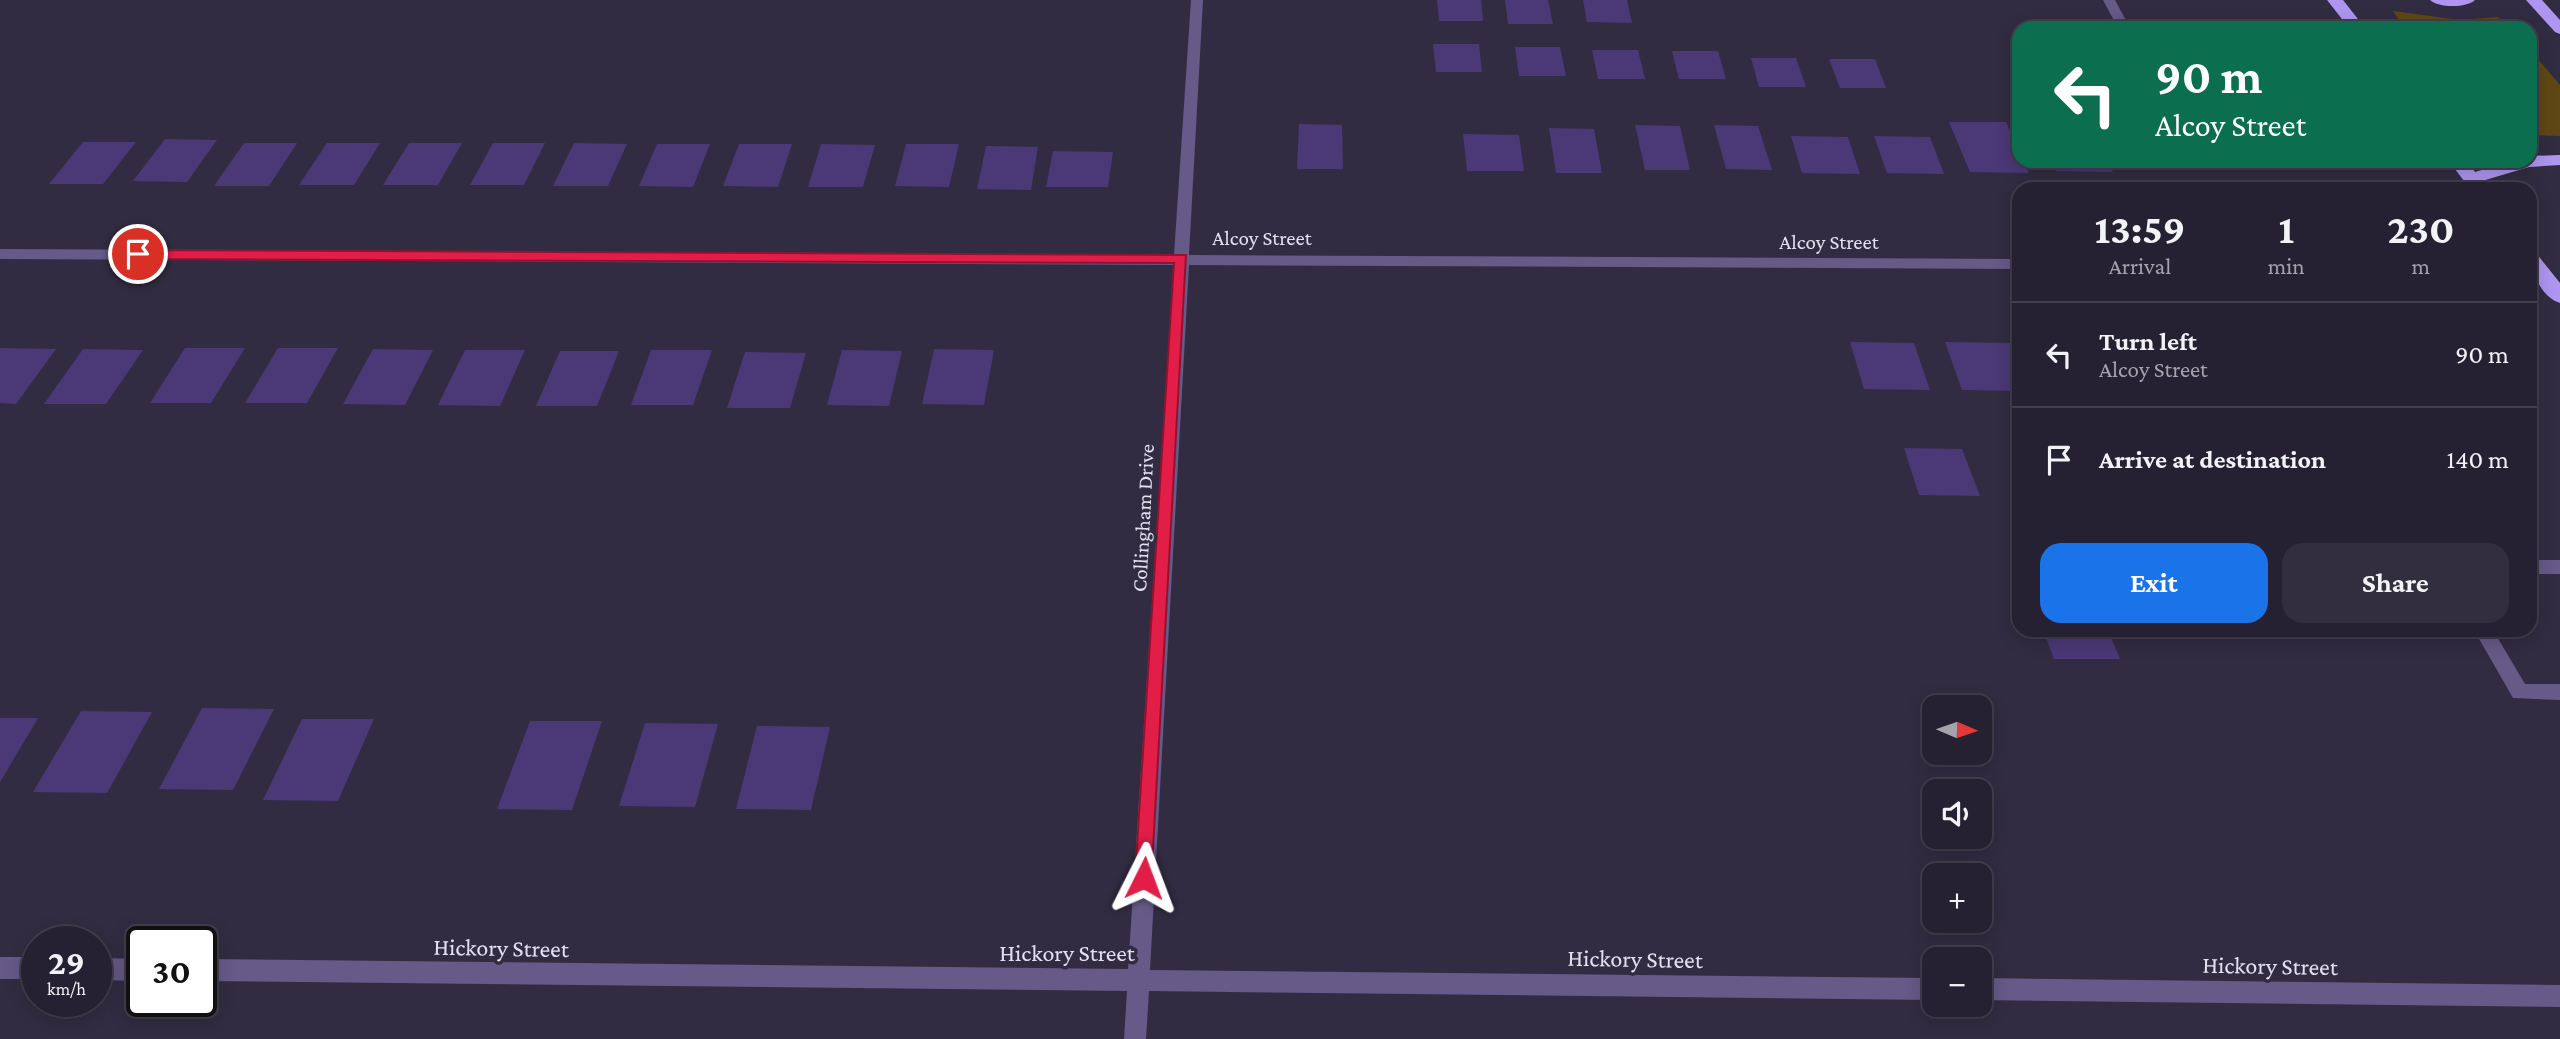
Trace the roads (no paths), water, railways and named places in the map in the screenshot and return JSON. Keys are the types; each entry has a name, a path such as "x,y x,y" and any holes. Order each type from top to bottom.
{"highway":[{"path":"2335,0 2352,21"},
{"path":"2438,0 2467,0"},
{"path":"2534,0 2560,29"},
{"path":"2537,161 2560,160"},
{"path":"2480,182 2514,168"},
{"path":"2537,269 2560,296"}],"street":[{"name":"Collingham Drive","path":"1135,1039 1198,0"},
{"path":"2109,0 2120,21"},
{"name":"Alcoy Street","path":"0,254 2012,264"},
{"path":"2537,567 2560,567"},
{"path":"2487,637 2520,692 2560,692"},
{"path":"0,968 21,968"},
{"name":"Hickory Street","path":"217,970 1922,989"},
{"name":"Hickory Street","path":"1992,989 2560,996"}]}
